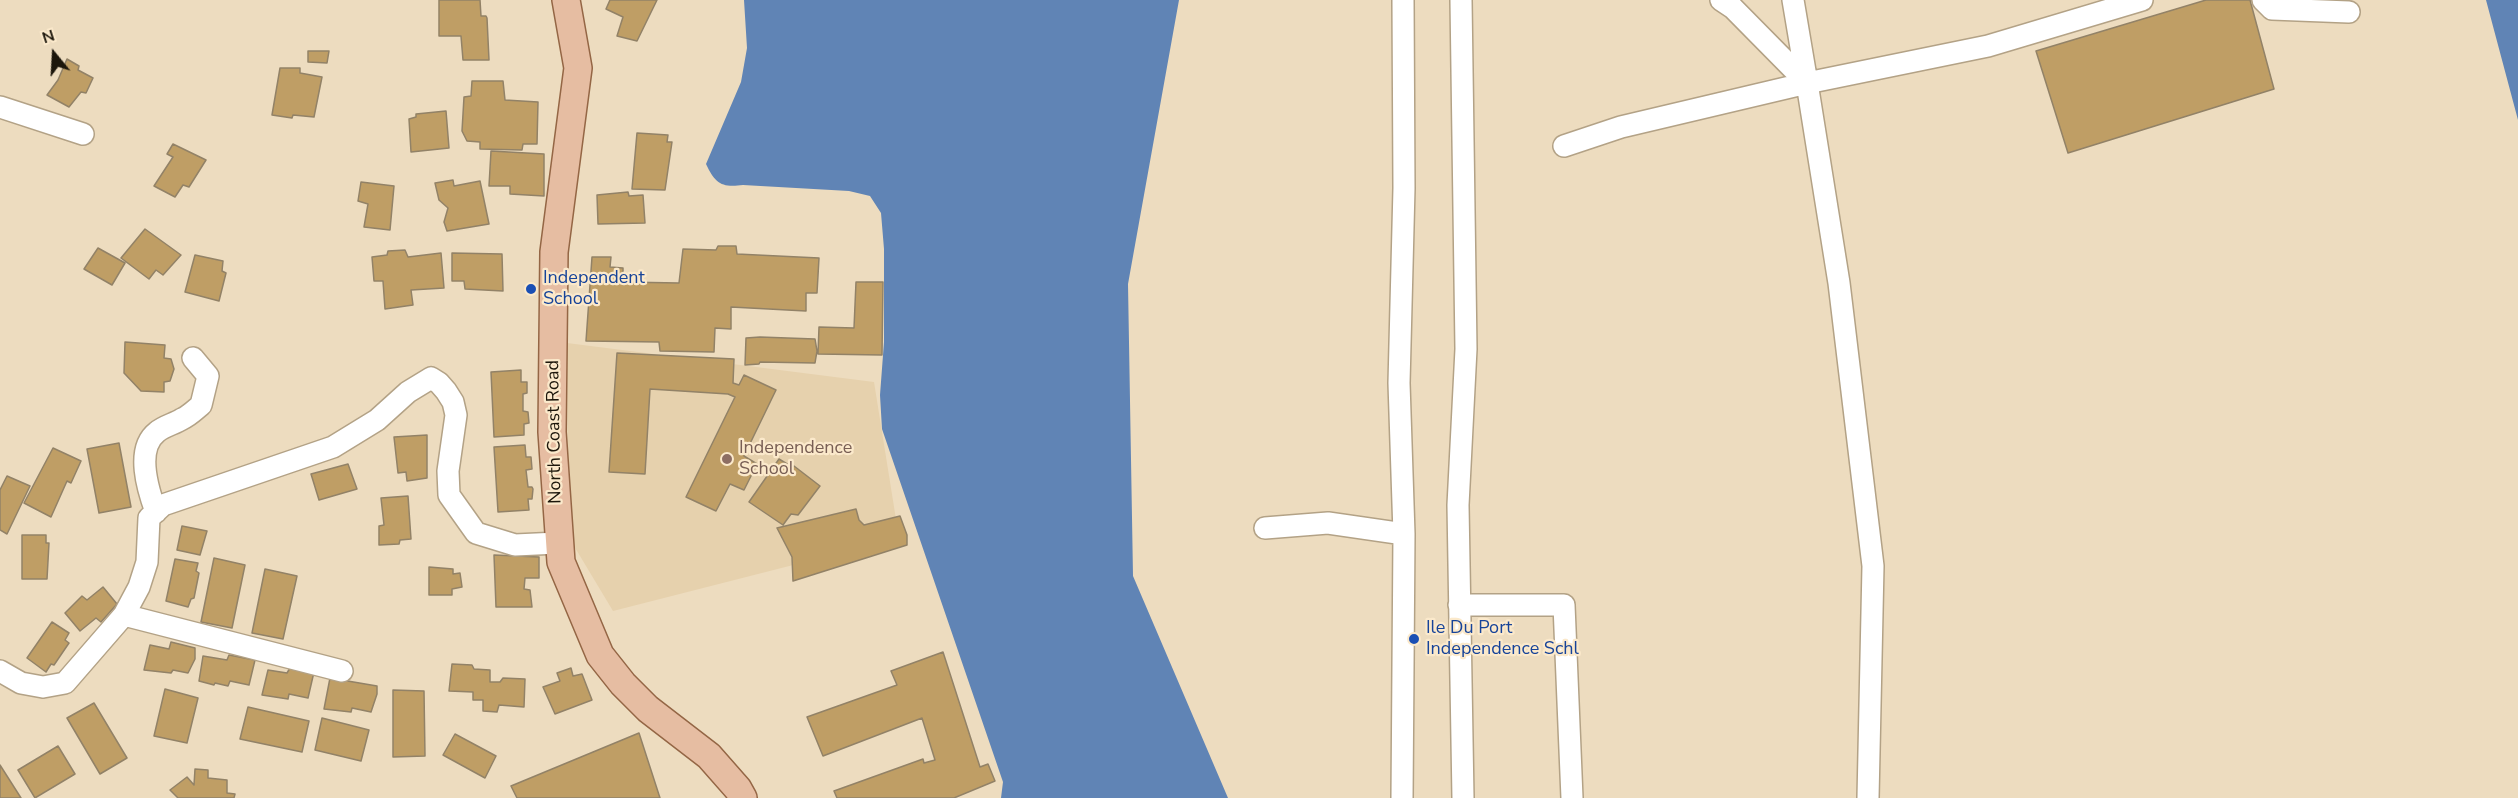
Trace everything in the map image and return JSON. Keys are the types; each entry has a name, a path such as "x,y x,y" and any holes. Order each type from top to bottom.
{"main road":[{"name":"North Coast Road","path":"566,0 578,68 554,252 552,432 561,562 600,655 623,684 648,709 709,756 743,798"}],"street":[{"path":"1402,798 1404,534 1399,383 1404,188 1403,0"},
{"path":"1461,0 1466,349 1458,505 1463,798"},
{"path":"1721,0 1734,8 1807,83"},
{"path":"1793,0 1839,283 1873,566 1868,798"},
{"path":"1564,146 1621,127 1807,83 1988,46 2142,0"},
{"path":"2263,0 2272,9 2349,12"},
{"path":"0,107 83,134"},
{"path":"156,512 148,485 147,442 155,433 183,419 201,405 207,389 208,376 193,358"},
{"path":"0,670 21,683 43,687 65,682 124,615 139,587 147,562 149,519 163,505 333,447 377,420 408,392 431,378 446,391 453,402 456,415 448,471 449,495 476,533 515,545 558,543"},
{"path":"1265,528 1328,523 1404,534"},
{"path":"1459,605 1564,605 1572,798"},
{"path":"124,615 342,671"}],"shaded area":[{"name":"Independence School","path":"567,343 874,382 899,538 613,611 568,536"}],"water":[{"path":"744,0 1179,0 1128,284 1133,576 1228,798 1001,798 1003,782 882,429 880,395 884,342 884,249 881,213 870,196 849,191 724,185 712,176 706,164 741,82 747,48"},
{"path":"2486,0 2518,0 2518,120"}],"building":[{"path":"439,0 480,0 481,16 487,18 489,60 463,60 461,36 439,36"},
{"path":"610,0 657,0 637,41 617,36 623,17 606,9"},
{"path":"2206,0 2250,0 2274,89 2068,153 2036,51"},
{"path":"308,51 329,51 327,63 308,62"},
{"path":"67,59 79,66 78,70 93,78 86,93 81,92 69,107 47,95 58,80"},
{"path":"280,68 300,68 300,73 322,77 314,117 293,115 292,118 272,115"},
{"path":"472,81 503,81 505,100 538,102 537,144 523,144 522,150 480,149 480,142 467,141 462,131 464,97 471,96"},
{"path":"446,111 449,148 411,152 409,119 416,117 416,114"},
{"path":"637,133 668,135 667,142 672,142 665,190 632,189"},
{"path":"173,144 206,160 189,187 183,185 175,197 154,186 173,157 167,154"},
{"path":"491,151 544,154 544,196 510,194 510,186 489,186"},
{"path":"453,180 454,186 480,181 489,224 447,231 444,222 448,208 439,200 435,183"},
{"path":"361,182 394,186 390,230 364,227 368,204 358,201"},
{"path":"628,192 629,196 643,195 645,223 598,224 597,195"},
{"path":"145,229 181,255 163,275 156,270 149,279 121,258"},
{"path":"718,246 736,246 737,254 819,258 817,293 806,293 806,311 731,307 731,329 715,328 714,352 660,351 659,342 586,341 592,257 611,257 610,267 623,268 623,282 679,283 683,249 716,250"},
{"path":"98,248 125,263 112,285 84,269"},
{"path":"405,250 408,257 441,253 444,288 411,290 413,305 385,309 383,281 374,281 372,257 387,255 388,251"},
{"path":"452,253 502,254 503,291 465,289 464,281 452,281"},
{"path":"195,255 223,261 222,271 226,273 219,301 185,292"},
{"path":"856,282 883,282 882,355 818,354 819,327 854,328"},
{"path":"746,338 815,339 817,351 815,363 760,362 745,365"},
{"path":"125,342 165,345 164,358 171,359 174,369 170,381 164,382 164,392 141,391 124,373"},
{"path":"617,353 734,359 733,383 739,385 744,375 776,390 744,456 757,464 744,490 730,484 716,511 686,497 735,397 728,394 650,389 645,474 609,472"},
{"path":"521,370 521,382 527,382 527,393 523,394 523,411 528,412 529,423 524,424 524,435 494,437 491,372"},
{"path":"427,435 427,478 407,481 406,472 398,473 394,437"},
{"path":"119,443 131,507 99,513 87,449"},
{"path":"525,445 526,457 531,457 532,469 526,470 528,487 533,489 532,499 528,499 529,510 498,512 494,447"},
{"path":"53,448 81,461 71,483 67,481 51,517 24,503"},
{"path":"779,459 794,466 820,486 798,515 791,514 783,525 749,502"},
{"path":"348,464 357,489 319,500 311,474"},
{"path":"7,476 30,486 7,534 0,530 0,490"},
{"path":"408,496 411,539 400,540 399,544 379,545 379,526 384,525 381,498"},
{"path":"856,509 859,520 864,525 900,516 907,535 907,545 793,581 792,557 777,528"},
{"path":"182,526 207,531 200,555 177,550"},
{"path":"22,535 46,535 46,543 49,543 47,579 22,579"},
{"path":"494,555 539,557 539,578 525,578 524,589 530,590 532,607 496,607"},
{"path":"214,558 245,565 232,628 201,622"},
{"path":"175,559 198,563 196,571 199,573 194,598 191,599 188,607 166,601"},
{"path":"429,567 453,569 453,574 460,573 462,587 452,589 452,595 429,595"},
{"path":"265,569 297,576 283,639 252,633"},
{"path":"103,587 117,604 101,622 96,618 80,631 65,613 82,596 87,600"},
{"path":"52,622 69,633 65,640 69,643 54,665 51,664 46,672 27,658"},
{"path":"171,642 195,648 195,659 188,673 173,670 171,673 144,670 150,645 169,649"},
{"path":"943,652 980,767 988,764 995,781 954,798 837,798 834,791 923,759 924,763 935,760 922,718 823,756 807,717 897,685 891,671"},
{"path":"229,655 255,660 249,685 230,681 228,686 215,683 214,685 199,681 203,656 227,660"},
{"path":"452,664 472,665 474,669 490,670 490,682 500,682 503,678 525,679 524,707 499,705 497,712 483,711 483,700 473,700 473,692 449,691"},
{"path":"290,668 314,672 308,698 289,694 288,699 262,695 268,670 287,673"},
{"path":"571,668 573,676 582,674 592,700 555,714 543,687 560,681 557,673"},
{"path":"330,678 377,686 371,712 352,708 351,712 324,709"},
{"path":"165,689 198,698 187,743 154,736"},
{"path":"393,690 424,691 425,756 393,757"},
{"path":"94,703 127,758 100,774 67,718"},
{"path":"248,707 309,721 302,752 240,739"},
{"path":"322,718 369,730 361,761 315,750"},
{"path":"639,733 660,798 517,798 511,786"},
{"path":"455,734 496,756 485,778 443,755"},
{"path":"58,746 75,774 35,798 18,770"},
{"path":"0,765 21,798 0,798"},
{"path":"195,769 208,770 208,778 227,780 227,793 235,794 234,798 178,798 170,790 187,777 194,785"}],"place":[{"name":"Independent School","path":"531,289"},
{"name":"Independence School","path":"727,459"},
{"name":"Ile Du Port Independence Schl","path":"1414,639"}]}
